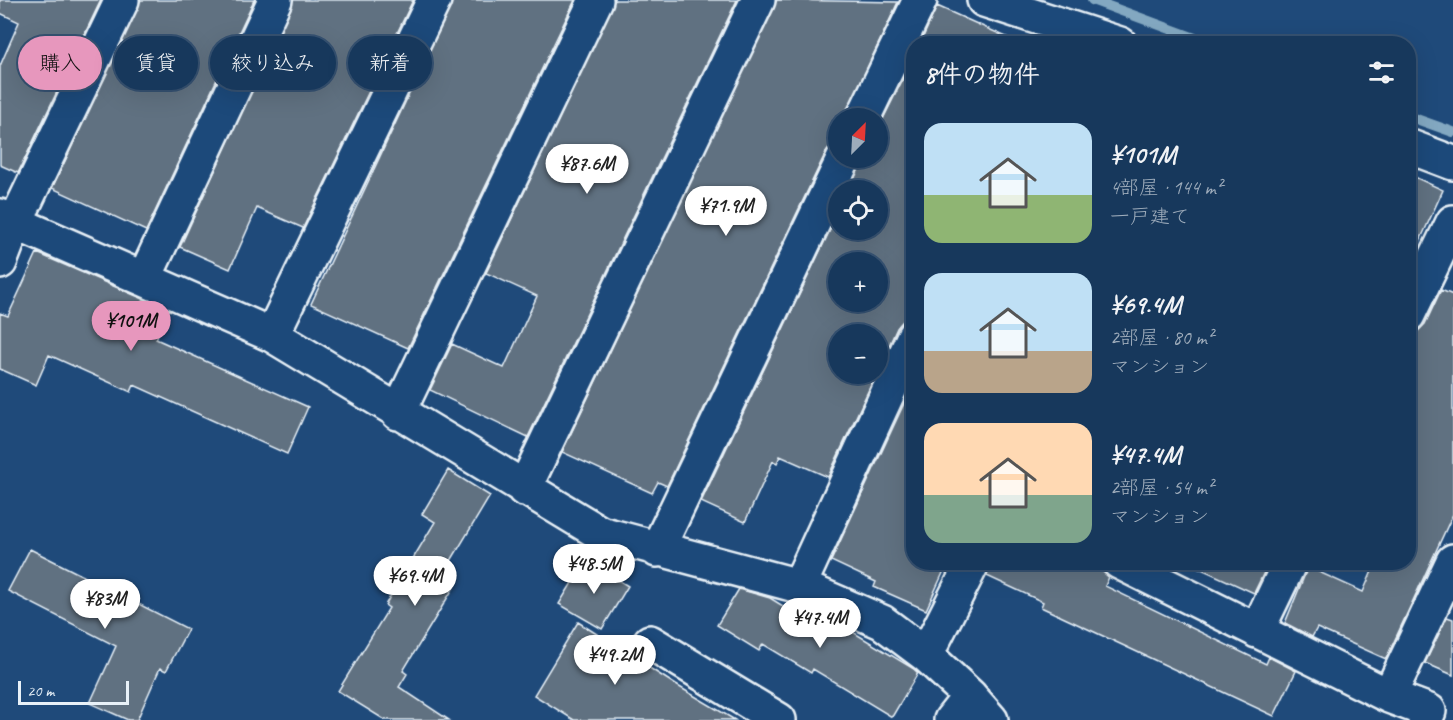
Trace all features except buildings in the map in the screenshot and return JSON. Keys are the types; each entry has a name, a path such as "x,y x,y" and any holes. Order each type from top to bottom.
{"street":[{"path":"0,262 8,219 122,0"},
{"path":"144,279 275,0"},
{"path":"272,335 434,0"},
{"path":"398,413 596,0"},
{"path":"525,489 758,0"},
{"path":"868,108 920,0"},
{"path":"984,0 1053,33 1071,36"},
{"path":"1416,149 1453,163"},
{"path":"657,550 839,168"},
{"path":"8,219 272,335 600,533 657,550 758,573 799,586 882,622 926,655 971,712"},
{"path":"1416,298 1453,222"},
{"path":"799,586 906,353"},
{"path":"1389,696 1453,561"},
{"path":"926,655 969,570"},
{"path":"1138,570 1389,696 1429,711 1425,720"},
{"path":"1257,631 1286,570"},
{"path":"650,642 779,720"}],"waterway":[{"path":"1092,0 1189,36"},
{"path":"1416,119 1453,132"}]}
